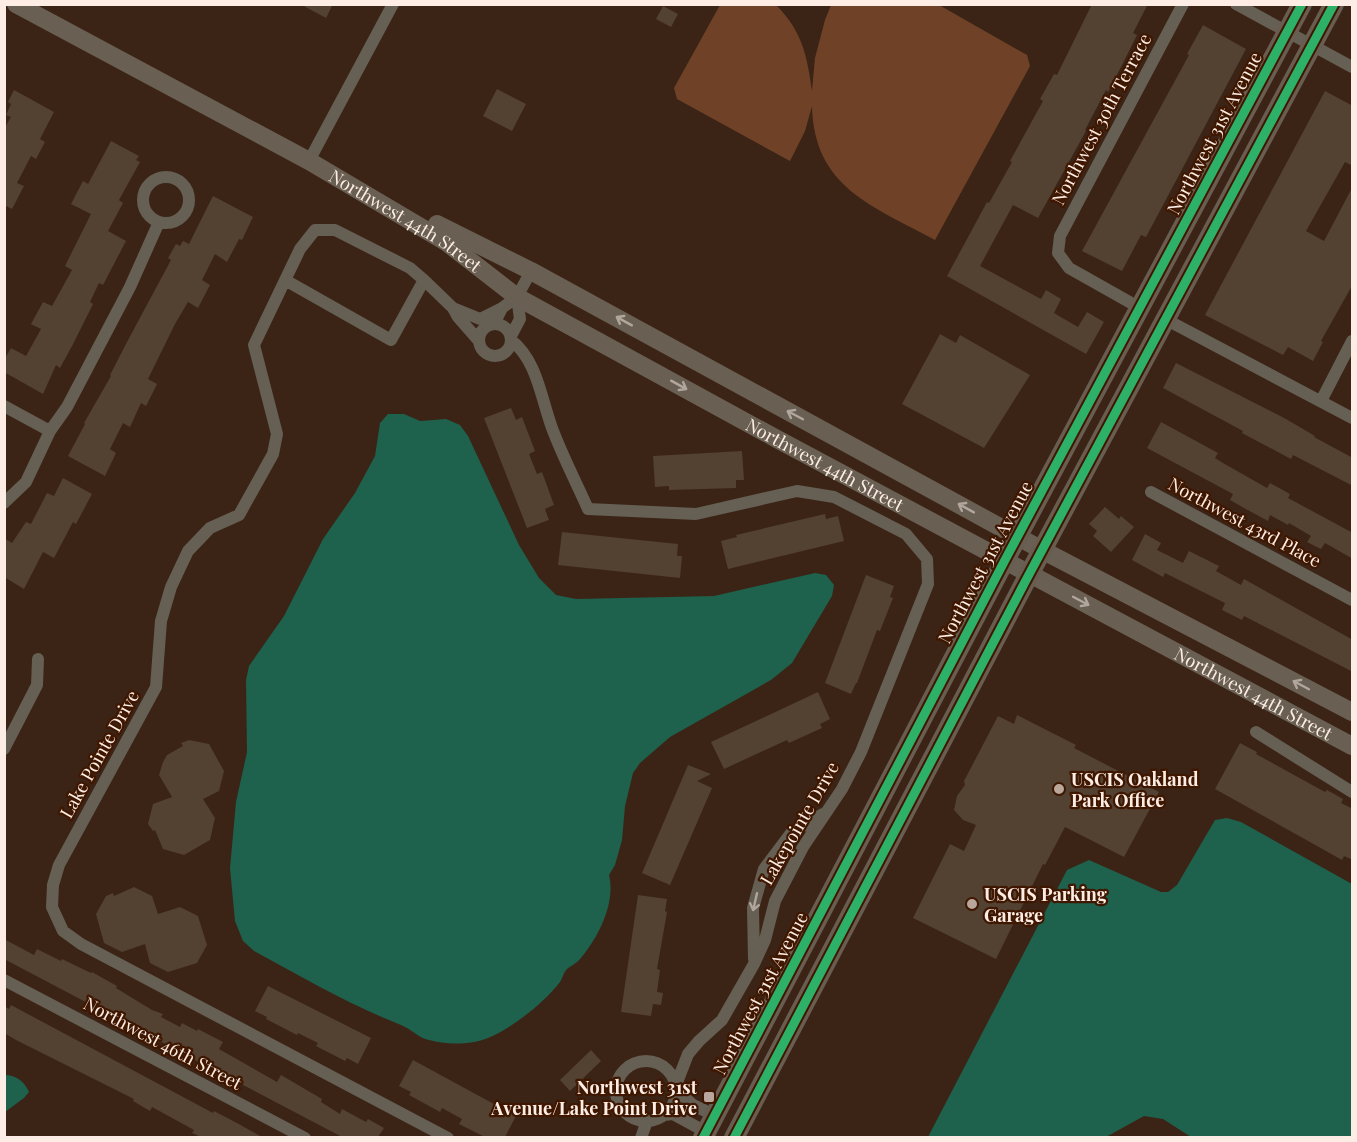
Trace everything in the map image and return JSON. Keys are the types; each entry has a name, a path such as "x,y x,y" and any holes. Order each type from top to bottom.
{"main road":[{"name":"Northwest 31st Avenue","path":"708,1128 1017,536 1302,4"},
{"path":"734,1137 1029,573 1334,4"}],"street":[{"name":"Northwest 44th Street","path":"16,4 309,161 531,271 1042,550 1353,712"},
{"path":"309,161 393,4"},
{"name":"Northwest 30th Terrace","path":"1140,308 1069,267 1058,253 1059,236 1183,4"},
{"path":"1236,4 1353,67"},
{"name":"Northwest 44th Street","path":"309,161 446,242 517,297 777,439 1353,746"},
{"path":"4,503 26,482 50,430 67,407 102,342 159,222"},
{"name":"Lake Pointe Drive","path":"448,1137 81,944 63,931 52,907 53,885 59,865 156,687 161,621 171,586 188,551 210,528 239,514 273,454 278,434 254,345 300,249 315,231 335,230 410,268 453,308 458,317 476,336 486,353 495,356 504,353 523,360 532,367"},
{"path":"476,336 474,325 517,297 531,271"},
{"path":"285,280 391,340 424,280"},
{"path":"504,353 509,347 520,319 517,297"},
{"name":"Lake Pointe Drive","path":"453,308 480,319"},
{"path":"476,336 483,329 494,324 502,308"},
{"path":"1165,319 1353,418"},
{"path":"494,324 506,328 532,367"},
{"path":"1322,401 1353,341"},
{"name":"Lakepointe Drive","path":"532,367 552,428 588,509 696,514 797,491 834,497 906,534 927,559 928,584 861,752 842,789 803,847 775,901 765,940 754,964"},
{"path":"4,406 50,430"},
{"name":"Northwest 43rd Place","path":"1152,492 1353,600"},
{"path":"4,749 37,685 38,659"},
{"path":"1241,687 1254,660"},
{"name":"Northwest 44th Street","path":"1256,732 1353,792"},
{"path":"663,1065 677,1061 688,1054 722,1020 754,964 753,908 764,869 791,833 827,811"},
{"name":"Northwest 46th Street","path":"4,980 304,1137"},
{"path":"688,1054 676,1087 672,1106 664,1115 647,1121 632,1118 624,1112 617,1101 616,1082 619,1075 631,1064 650,1060 663,1065 671,1073 676,1087 693,1105 708,1128"},
{"path":"664,1115 673,1114 708,1128"},
{"path":"641,1137 647,1121"}],"shaded area":[{"path":"720,5 776,5 792,24 802,44 812,91 815,58 831,5 939,5 1027,55 1030,66 935,240 869,204 835,175 823,157 815,134 812,106 805,131 790,161 677,99 674,88"},
{"path":"388,414 404,414 420,421 446,419 460,425 468,436 519,545 539,578 556,595 576,599 714,596 815,573 826,575 834,585 832,596 792,663 771,680 670,737 640,763 633,773 625,806 622,840 615,865 609,875 611,886 608,908 599,931 587,951 566,970 553,990 527,1014 488,1038 458,1044 425,1039 254,951 243,941 235,921 230,868 236,802 247,752 246,680 249,666 284,616 323,539 355,493 375,456 380,423"},
{"path":"1227,818 1241,822 1352,884 1352,1137 1191,1137 1163,1119 1144,1116 1106,1137 928,1137 1067,870 1089,860 1161,892 1168,892 1177,885 1215,820"},
{"path":"5,1075 20,1080 29,1092 5,1112"}],"building":[{"path":"300,4 333,4 326,18"},
{"path":"1092,4 1148,4 1133,33 1137,35 1121,67 1108,92 1106,90 1038,218 1013,205 980,266 1041,299 1046,290 1061,299 1054,313 1078,327 1087,312 1104,322 1086,354 947,276 987,202 989,203 1012,162 1010,161 1043,101 1040,99 1054,74 1057,75"},
{"path":"663,6 678,14 671,27 656,19"},
{"path":"1203,25 1246,49 1146,237 1141,235 1122,271 1082,251 1189,55 1187,54"},
{"path":"497,89 526,104 512,131 483,116"},
{"path":"14,90 54,112 40,139 45,142 36,159 31,156 17,183 24,186 12,209 4,205 4,129 11,117 6,115 11,104 8,102"},
{"path":"1325,91 1353,106 1353,166 1345,162 1306,231 1324,241 1353,186 1353,284 1321,341 1323,342 1313,361 1288,347 1283,355 1205,315"},
{"path":"111,141 139,156 136,160 140,162 119,200 123,203 108,231 126,241 103,285 99,283 90,302 93,304 72,346 60,368 56,365 43,394 4,372 4,360 11,348 26,356 41,329 31,324 43,302 52,306 72,270 65,266 91,214 71,204 83,181 88,184"},
{"path":"213,196 253,217 242,240 239,239 227,262 215,254 202,280 210,285 198,308 188,302 175,324 148,379 157,384 146,406 141,403 130,427 123,423 110,449 116,453 105,476 68,456 171,260 168,258 176,244 180,246 183,241 189,244"},
{"path":"940,334 956,343 960,335 1030,375 984,448 902,404"},
{"path":"1176,363 1286,419 1353,458 1353,486 1293,455 1291,459 1163,388"},
{"path":"511,408 516,420 522,417 535,451 529,454 537,474 542,472 554,505 545,509 549,520 527,528 484,418"},
{"path":"1161,422 1218,453 1215,458 1223,463 1267,488 1270,483 1290,494 1288,498 1353,533 1353,559 1325,543 1321,549 1307,542 1311,536 1289,523 1288,525 1270,515 1268,521 1230,500 1233,494 1147,448"},
{"path":"742,451 744,480 736,480 736,488 669,490 669,486 655,487 653,456"},
{"path":"63,478 92,494 76,524 73,522 54,558 43,552 24,589 4,577 4,538 12,543 26,522 31,524 47,493 54,496"},
{"path":"1105,507 1119,519 1121,516 1134,527 1111,552 1093,536 1097,531 1089,524"},
{"path":"825,514 826,519 838,516 844,541 728,569 721,541 737,537 736,535"},
{"path":"562,532 678,544 677,556 682,556 680,578 558,565"},
{"path":"1145,534 1161,543 1157,550 1183,563 1189,551 1219,566 1216,571 1241,585 1244,579 1353,640 1353,672 1244,616 1242,620 1222,610 1225,603 1165,573 1163,577 1132,560"},
{"path":"866,575 894,586 890,597 893,598 880,631 877,630 851,694 825,683"},
{"path":"818,692 830,719 820,724 822,728 789,743 787,740 724,769 711,742"},
{"name":"USCIS Oakland Park Office","path":"1017,715 1076,745 1074,748 1159,792 1124,857 1065,827 1045,865 1043,864 996,959 913,918 950,844 964,851 976,825 963,820 954,810 957,796 965,785 964,781 998,716 1014,724"},
{"path":"189,740 209,744 224,771 219,791 203,799 215,818 210,840 184,855 163,849 155,830 153,831 148,824 153,804 172,797 159,775 163,762 167,755 183,746 181,743"},
{"path":"1240,743 1325,792 1327,790 1343,799 1341,803 1353,809 1353,860 1344,856 1342,860 1215,789"},
{"path":"688,765 711,774 697,781 712,788 670,885 642,873"},
{"path":"134,887 152,896 158,914 180,907 198,916 207,945 197,963 168,972 150,963 145,944 122,952 104,943 96,914 106,896 113,893 114,896"},
{"path":"638,895 667,899 665,911 667,912 657,969 660,970 657,992 663,993 661,1005 653,1004 651,1016 621,1012"},
{"path":"4,939 34,955 37,949 61,961 62,959 92,972 152,1010 163,1014 161,1017 180,1027 182,1023 197,1031 198,1029 223,1042 219,1049 277,1082 281,1075 322,1099 321,1102 340,1114 342,1109 366,1122 368,1119 384,1128 378,1137 342,1137 4,959"},
{"path":"268,986 371,1038 358,1064 347,1058 345,1061 316,1046 318,1043 298,1033 297,1035 255,1011"},
{"path":"11,1005 262,1137 201,1137 192,1133 194,1130 152,1107 150,1111 133,1101 134,1099 4,1033 4,1006 9,1009"},
{"path":"591,1050 601,1061 570,1091 560,1080"},
{"path":"413,1060 516,1116 505,1137 485,1137 459,1124 462,1119 442,1108 440,1112 409,1095 411,1092 399,1086"}],"cycle path":[{"path":"703,1138 1005,560 1302,4"},
{"path":"734,1138 1025,582 1334,4"}],"place":[{"name":"USCIS Oakland Park Office","path":"1059,789"},
{"name":"USCIS Parking Garage","path":"972,904"},
{"name":"Northwest 31st Avenue/Lake Point Drive","path":"709,1097"}]}
